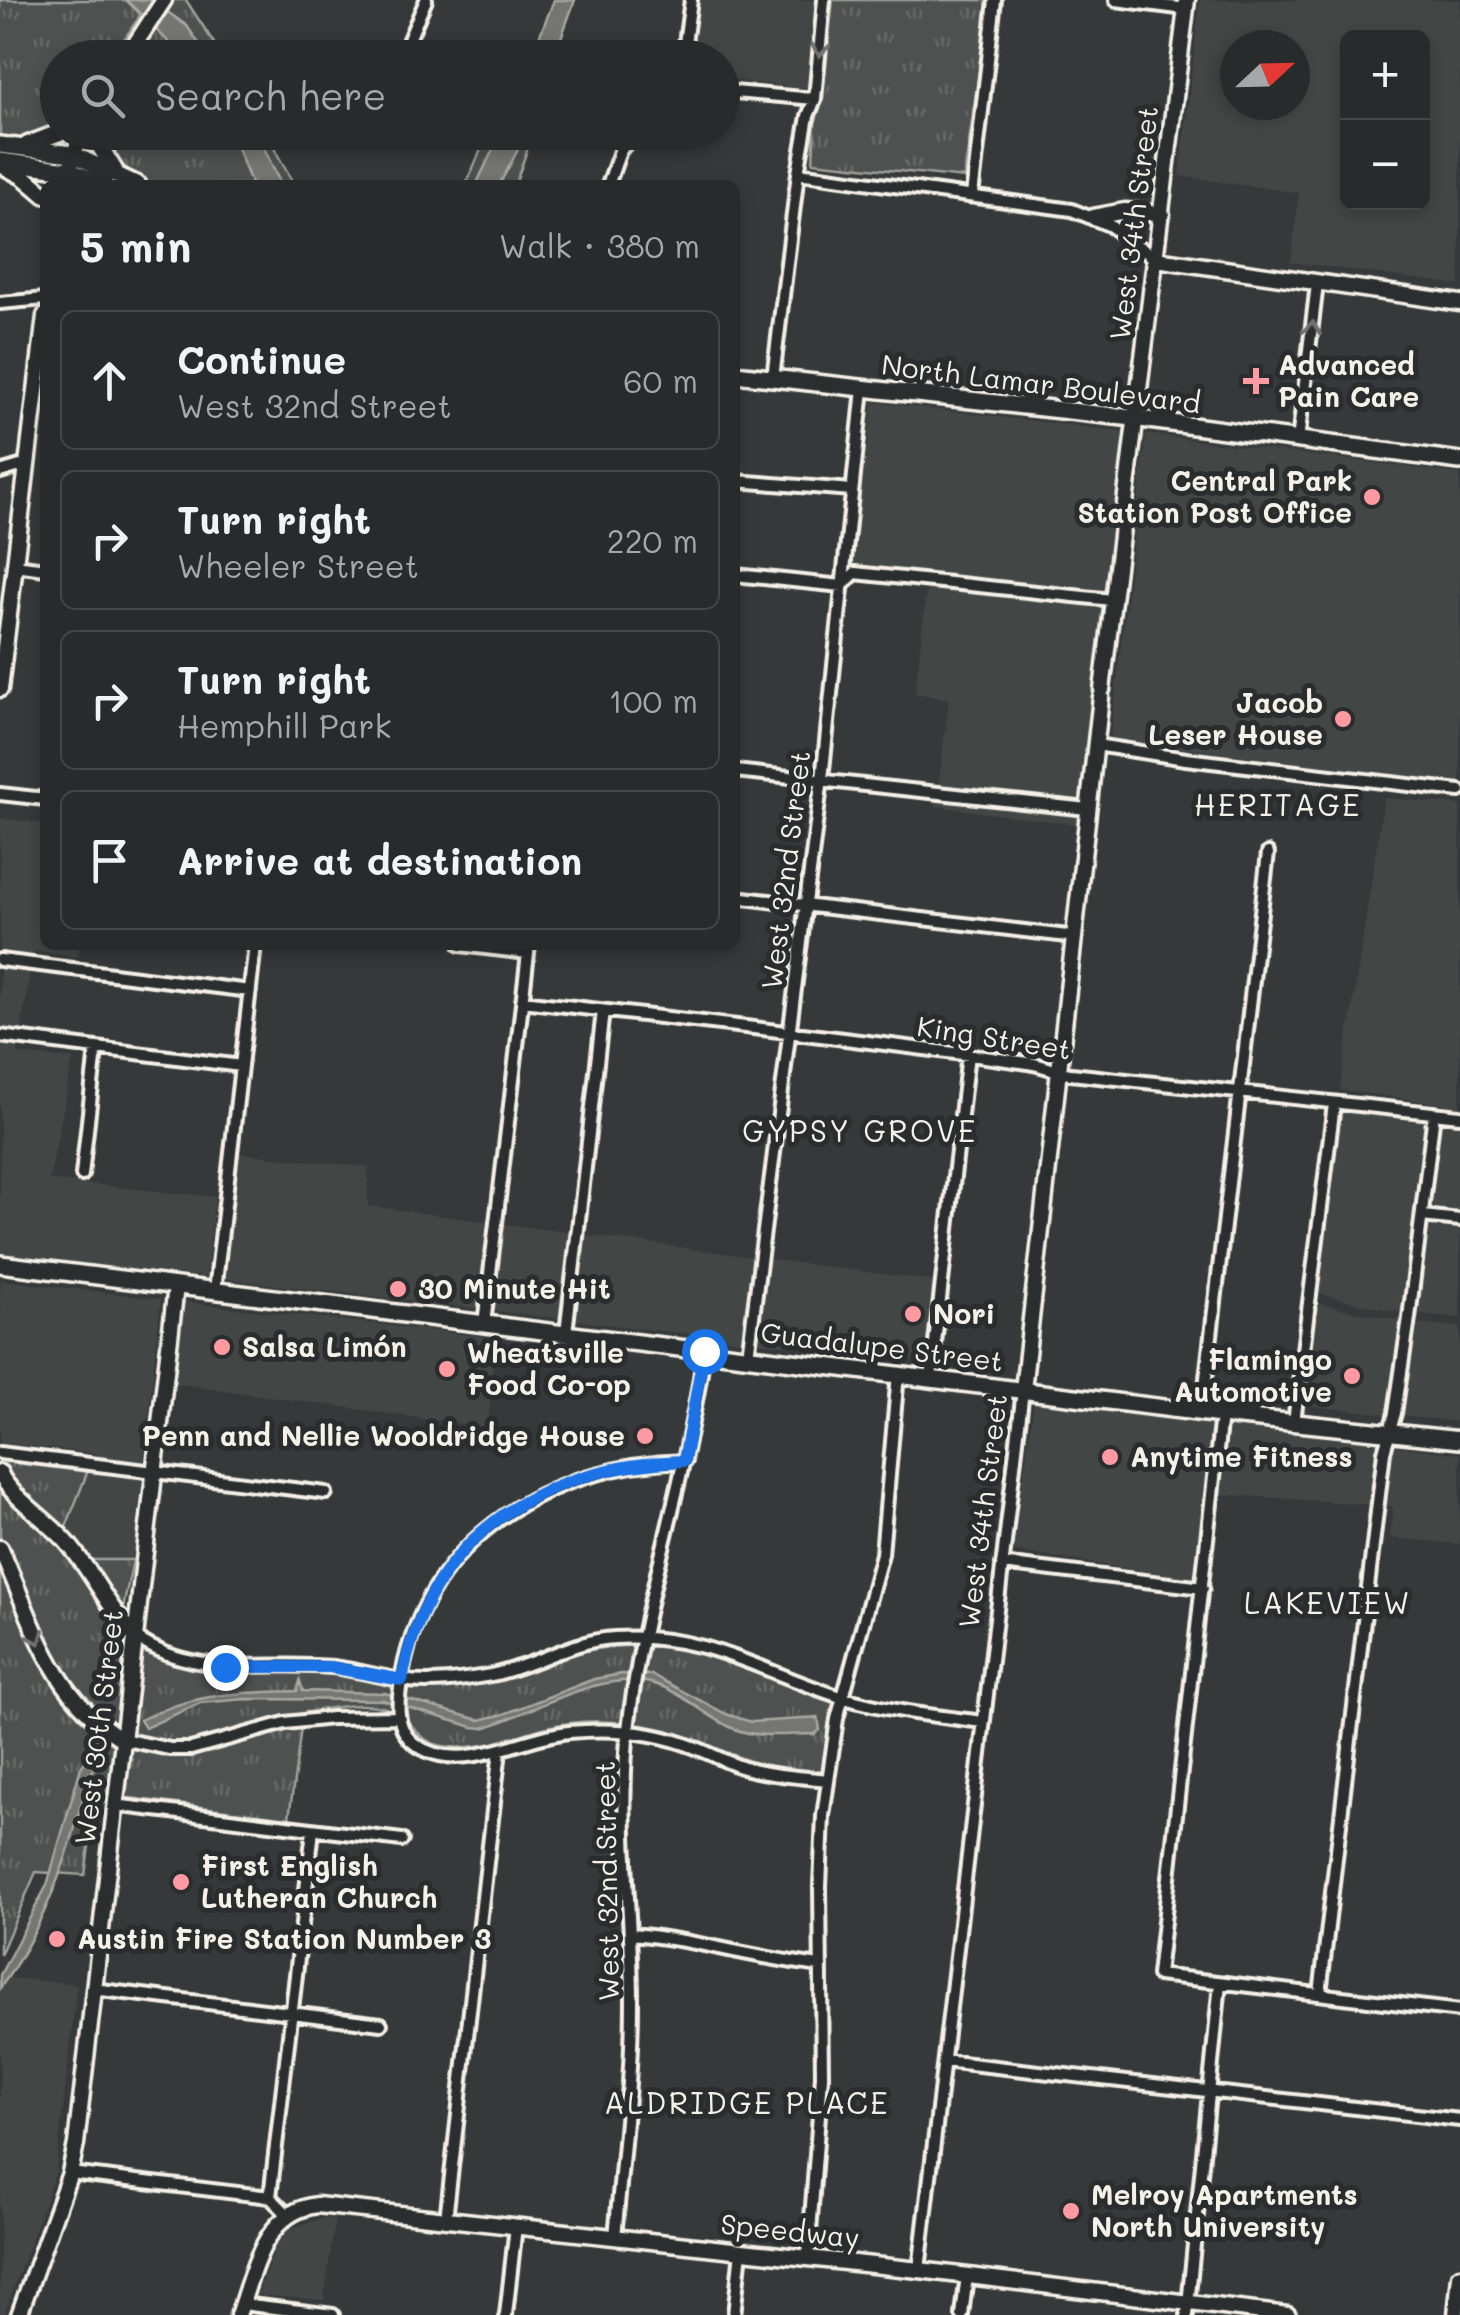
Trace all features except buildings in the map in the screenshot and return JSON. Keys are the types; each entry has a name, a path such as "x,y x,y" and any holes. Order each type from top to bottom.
{"main road":[{"path":"0,145 24,146 40,140"},
{"path":"24,146 68,170"},
{"path":"100,150 112,180"},
{"path":"0,162 112,180"},
{"path":"0,162 40,191"},
{"name":"North Lamar Boulevard","path":"740,375 1133,418 1460,462"},
{"name":"Guadalupe Street","path":"0,1264 1202,1412 1460,1440"}],"street":[{"path":"138,40 164,0"},
{"path":"409,40 426,0"},
{"path":"686,40 691,0"},
{"path":"773,378 798,173 808,116 815,99 824,0"},
{"path":"972,196 995,0"},
{"path":"1116,0 1186,4"},
{"name":"West 34th Street","path":"919,2270 1133,418 1186,4"},
{"path":"740,93 815,99"},
{"path":"610,180 621,150"},
{"path":"798,173 1072,210 1093,217 1156,259 1460,303"},
{"path":"1093,217 1125,211 1162,214"},
{"path":"1298,441 1317,284"},
{"path":"0,303 40,299"},
{"path":"0,689 40,355"},
{"name":"West 32nd Street","path":"748,1356 822,781 863,389"},
{"path":"0,472 26,464"},
{"path":"740,481 852,490"},
{"path":"14,565 40,568"},
{"path":"740,576 842,586 855,573 1112,600"},
{"path":"1096,745 1460,791"},
{"path":"740,772 1087,810"},
{"path":"0,794 40,798"},
{"path":"1202,1412 1268,852"},
{"path":"740,898 1076,937"},
{"path":"214,1291 255,950"},
{"path":"484,1324 528,950"},
{"path":"0,960 250,991"},
{"name":"King Street","path":"522,1001 968,1054 1048,1066 1060,1073 1460,1116"},
{"path":"566,1333 603,1011"},
{"path":"0,1036 241,1066"},
{"path":"82,1176 96,1050"},
{"path":"931,1378 968,1054"},
{"path":"1294,1422 1334,1104"},
{"path":"1320,1994 1384,1452 1391,1432 1434,1113"},
{"path":"1422,1216 1460,1220"},
{"name":"West 30th Street","path":"19,2315 70,2174 176,1286"},
{"name":"West 32nd Street","path":"615,2236 632,2049 623,1815 628,1732 642,1638 684,1461 704,1351"},
{"path":"808,2258 822,2076 821,1851 827,1780 842,1697 882,1554 898,1374"},
{"path":"1221,1414 1158,1975 1460,2011"},
{"path":"0,1453 326,1493"},
{"path":"684,1461 597,1472 516,1507 472,1540 452,1560 424,1604 407,1651 399,1706 406,1736 422,1749 450,1755 500,1750 568,1732 628,1732 696,1748 749,1770 827,1780"},
{"path":"0,1473 12,1494 34,1508 67,1542 116,1616 134,1636 164,1653 225,1667 330,1667 426,1682 496,1674 611,1638 642,1638 720,1650 842,1697 895,1710 983,1722"},
{"path":"0,1548 38,1643 54,1672 99,1725 122,1739 190,1749 285,1724 399,1706"},
{"path":"1002,1564 1202,1588"},
{"path":"446,2219 500,1750"},
{"path":"114,1805 402,1840"},
{"path":"270,2198 313,1830"},
{"path":"630,1934 821,1966"},
{"path":"1187,2309 1220,1982"},
{"path":"93,1990 381,2024"},
{"path":"944,2061 1460,2120"},
{"path":"70,2174 270,2198 287,2214 267,2238 240,2309 333,2315"},
{"name":"Speedway","path":"287,2214 317,2205 919,2270 1187,2309 1288,2315"},
{"path":"506,2315 516,2226"},
{"path":"734,2315 741,2251"},
{"path":"962,2315 967,2276"},
{"path":"1456,2315 1460,2276"}],"shaded area":[{"path":"126,0 151,0 187,26 196,40 167,40"},
{"path":"554,0 575,0 560,40 538,40"},
{"path":"699,0 817,0 808,89 740,81 740,40 695,40"},
{"path":"1200,0 1460,0 1460,285 1291,262 1299,193 1180,176"},
{"path":"238,150 265,150 279,180 250,180"},
{"path":"493,150 518,150 502,180 478,180"},
{"path":"873,402 1127,432 1078,825 936,806 949,699 915,693 927,585 850,575"},
{"path":"1146,434 1460,474 1460,783 1110,739"},
{"path":"1384,798 1460,805 1460,1106 1340,1090"},
{"path":"0,818 40,823 40,950 79,950 78,957 33,951 18,1054 73,1059 49,1180 215,1197 206,1277 0,1254"},
{"path":"1342,1109 1460,1124 1460,1318 1392,1311 1313,1292"},
{"path":"238,1153 368,1167 368,1206 934,1281 925,1362 226,1279"},
{"path":"0,1280 161,1299 133,1560 89,1560 66,1527 94,1453 0,1443"},
{"path":"184,1302 495,1338 488,1428 175,1383"},
{"path":"1314,1303 1418,1324 1460,1327 1460,1422 1303,1405"},
{"path":"1034,1401 1460,1454 1460,1544 1390,1538 1393,1506 1203,1493 1197,1579 1013,1551"},
{"path":"621,1674 652,1675 726,1714 751,1722 818,1718 820,1730 815,1734 783,1735 742,1731 662,1686 631,1681 588,1688 483,1728 383,1700 246,1699 200,1703 145,1728 140,1720 198,1699 297,1691 300,1681 303,1691 385,1693 479,1720 594,1679"},
{"path":"99,1743 105,1750 87,1785 55,1887 0,1988 0,1975 47,1885 81,1767"},
{"path":"0,1977 77,1984 56,2171 4,2315 0,2315"},
{"path":"320,2219 335,2219 324,2300 257,2295 278,2241 288,2229"}],"green space":[{"path":"0,0 151,0 124,40 40,40 40,137 0,138"},
{"path":"170,0 186,0 212,40 144,40"},
{"path":"833,0 989,0 964,178 813,162"},
{"path":"106,150 275,150 291,180 144,180"},
{"path":"481,150 527,150 517,180 468,180"},
{"path":"0,1457 89,1468 66,1527 89,1560 133,1560 119,1628 135,1645 156,1657 208,1669 313,1671 442,1685 498,1679 599,1648 648,1645 694,1650 754,1668 832,1700 822,1770 779,1769 674,1732 627,1723 560,1724 488,1744 450,1747 426,1740 400,1715 378,1706 353,1705 303,1713 289,1818 107,1795 105,1802 95,1803 85,1875 36,1872 0,1955"}],"place":[{"name":"Advanced Pain Care","path":"1256,381"},
{"name":"Central Park Station Post Office","path":"1372,497"},
{"name":"Jacob Leser House","path":"1343,719"},
{"name":"30 Minute Hit","path":"398,1289"},
{"name":"Nori","path":"913,1314"},
{"name":"Salsa Limón","path":"222,1347"},
{"name":"Wheatsville Food Co-op","path":"447,1369"},
{"name":"Flamingo Automotive","path":"1352,1376"},
{"name":"Penn and Nellie Wooldridge House","path":"645,1436"},
{"name":"Anytime Fitness","path":"1110,1457"},
{"name":"First English Lutheran Church","path":"181,1882"},
{"name":"Austin Fire Station Number 3","path":"57,1939"},
{"name":"Melroy Apartments North University","path":"1071,2211"}],"district":[{"name":"HERITAGE","path":"1278,806"},
{"name":"GYPSY GROVE","path":"860,1132"},
{"name":"LAKEVIEW","path":"1328,1604"},
{"name":"ALDRIDGE PLACE","path":"747,2104"}],"route":[{"path":"225,1667 330,1667 402,1680 407,1651 424,1604 452,1560 472,1540 516,1507 597,1472 684,1461 704,1351"}]}
